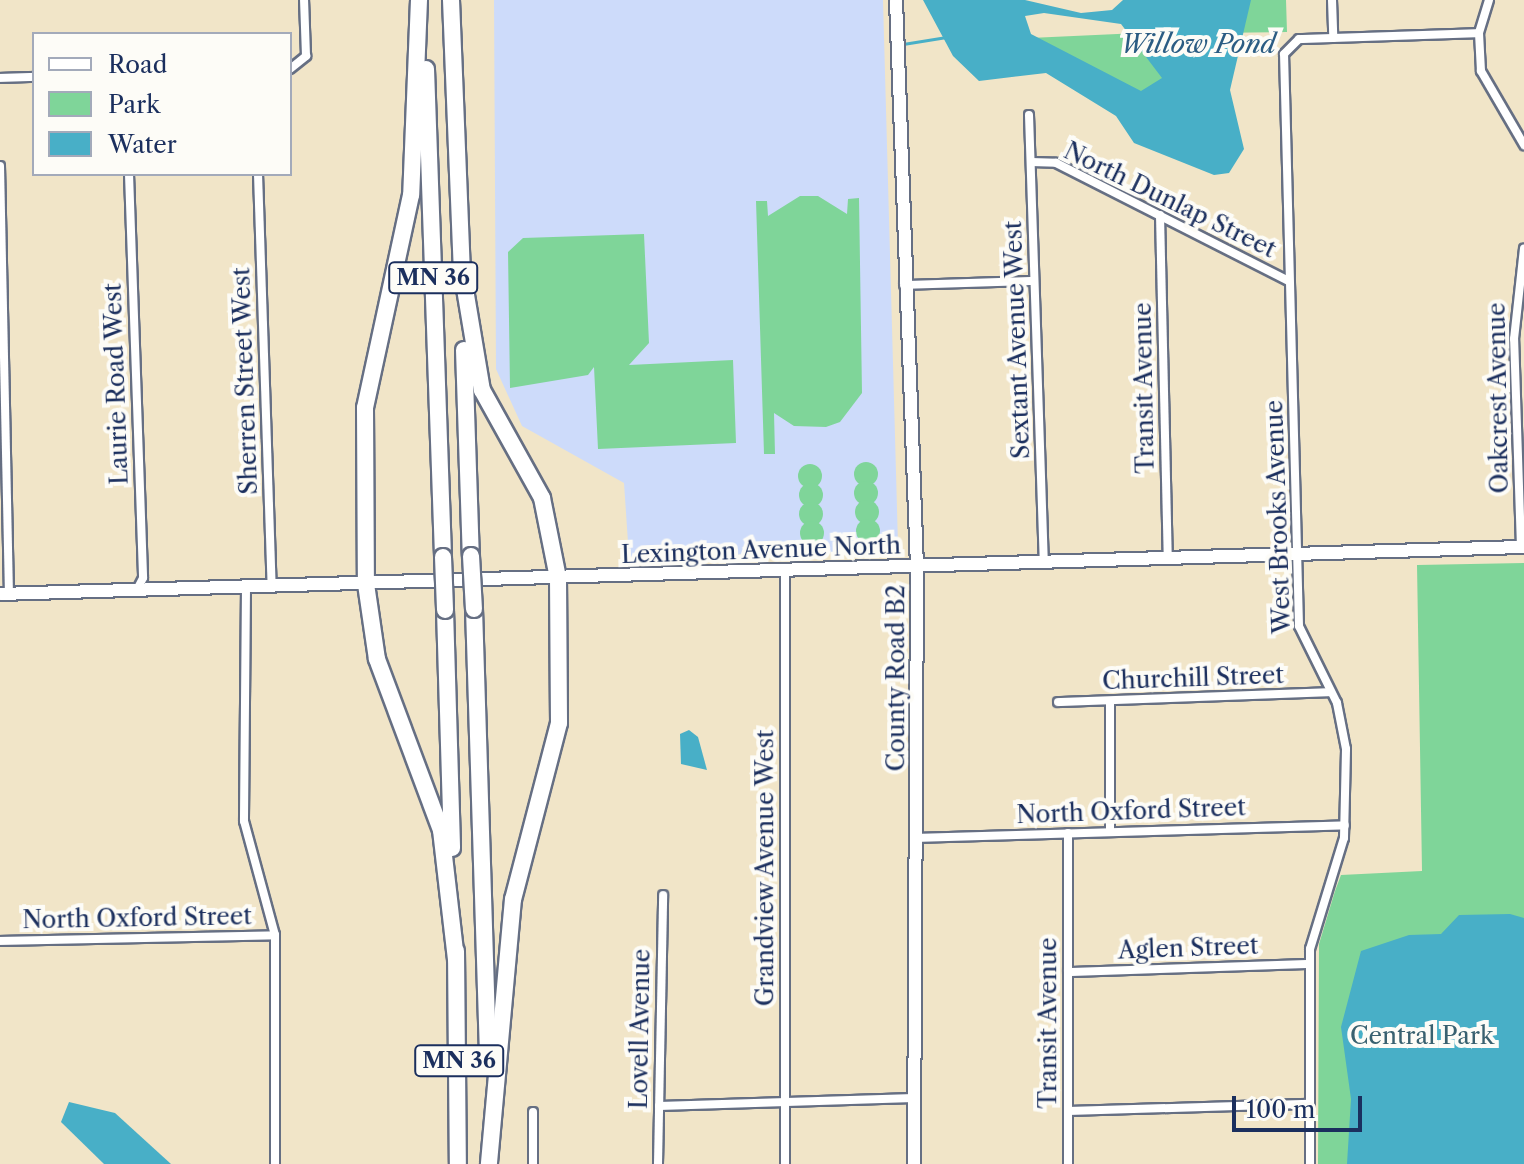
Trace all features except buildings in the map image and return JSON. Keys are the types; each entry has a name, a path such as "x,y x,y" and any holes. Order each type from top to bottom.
{"highway":[{"name":"MN 36","path":"421,0 445,610 456,959 458,1164"},
{"path":"421,0 411,195 365,408 366,584 377,659 441,830 456,959"},
{"name":"MN 36","path":"451,0 474,609 489,1164"},
{"path":"462,271 482,390 542,498 558,578 559,723 513,899 489,1164"}],"main road":[{"name":"County Road B2","path":"896,0 903,285 917,567 914,1164"},
{"name":"Lexington Avenue North","path":"4,594 1523,547"}],"street":[{"path":"295,68 306,56 304,0"},
{"path":"1332,0 1333,38 1479,33"},
{"path":"1489,0 1479,33 1486,84 1524,145"},
{"name":"West Brooks Avenue","path":"1310,1164 1310,964 1314,920 1345,825 1345,734 1330,692 1302,637 1289,281 1288,45 1333,38"},
{"path":"0,78 32,77"},
{"name":"Sextant Avenue West","path":"1029,115 1044,564"},
{"name":"North Dunlap Street","path":"1031,162 1056,163 1289,281"},
{"path":"0,166 4,594"},
{"name":"Laurie Road West","path":"129,176 143,578 137,591"},
{"name":"Sherren Street West","path":"258,176 272,587"},
{"name":"Transit Avenue","path":"1160,215 1168,560"},
{"name":"Oakcrest Avenue","path":"1523,547 1514,339 1524,253"},
{"path":"903,285 1034,281"},
{"name":"Grandview Avenue West","path":"785,572 785,1164"},
{"path":"246,588 244,821 275,935 275,1164"},
{"name":"Churchill Street","path":"1058,702 1330,692"},
{"path":"1110,701 1110,832"},
{"name":"North Oxford Street","path":"918,838 1345,825"},
{"name":"Transit Avenue","path":"1068,833 1068,1164"},
{"name":"Lovell Avenue","path":"658,1164 663,895"},
{"name":"North Oxford Street","path":"0,941 275,935"},
{"name":"Aglen Street","path":"1068,972 1310,964"},
{"path":"659,1106 914,1098"},
{"path":"1068,1111 1310,1104"},
{"path":"533,1112 533,1164"}],"shaded area":[{"path":"494,0 883,0 898,545 890,551 629,557 624,483 522,426 496,369"}],"green space":[{"path":"1138,0 1286,0 1287,32 1211,33 1211,131 1030,38 1139,33"},
{"path":"800,196 818,196 847,214 848,199 859,198 862,393 840,422 826,427 794,426 774,413 775,454 764,454 756,201 767,201 768,216"},
{"path":"644,234 649,343 629,365 733,360 736,443 598,449 594,367 588,375 510,388 508,252 523,238"},
{"path":"866,462 877,469 878,474 871,485 866,486 855,479 854,474 861,463"},
{"path":"810,464 821,471 822,476 815,487 810,488 799,481 798,476 805,465"},
{"path":"866,481 874,485 878,493 874,501 866,505 858,501 854,493 858,485"},
{"path":"811,483 822,490 823,495 816,506 811,507 800,500 799,495 806,484"},
{"path":"867,500 878,507 879,512 872,523 867,524 856,517 855,512 862,501"},
{"path":"811,502 822,509 823,514 816,525 811,526 800,519 799,514 806,503"},
{"path":"868,519 879,526 880,531 873,542 868,543 857,536 856,531 863,520"},
{"path":"812,521 823,528 824,533 817,544 812,545 801,538 800,533 807,522"},
{"name":"Central Park","path":"1524,563 1524,1164 1318,1164 1319,944 1335,891 1341,875 1422,871 1417,565"}],"water":[{"name":"Willow Pond","path":"923,0 1025,0 1081,13 1112,10 1123,0 1251,0 1230,90 1244,149 1229,173 1214,175 1134,143 1116,116 1046,73 979,81 953,56","holes":["1044,13 1121,24 1162,78 1141,91 1031,34 1025,16"]},
{"path":"689,730 698,737 707,770 681,764 680,734"},
{"path":"1510,914 1524,918 1524,1164 1347,1164 1351,1099 1341,1027 1361,951 1409,935 1441,934 1459,915"},
{"path":"69,1102 115,1113 171,1164 104,1164 61,1122"}],"waterway":[{"path":"903,44 946,37"}]}
